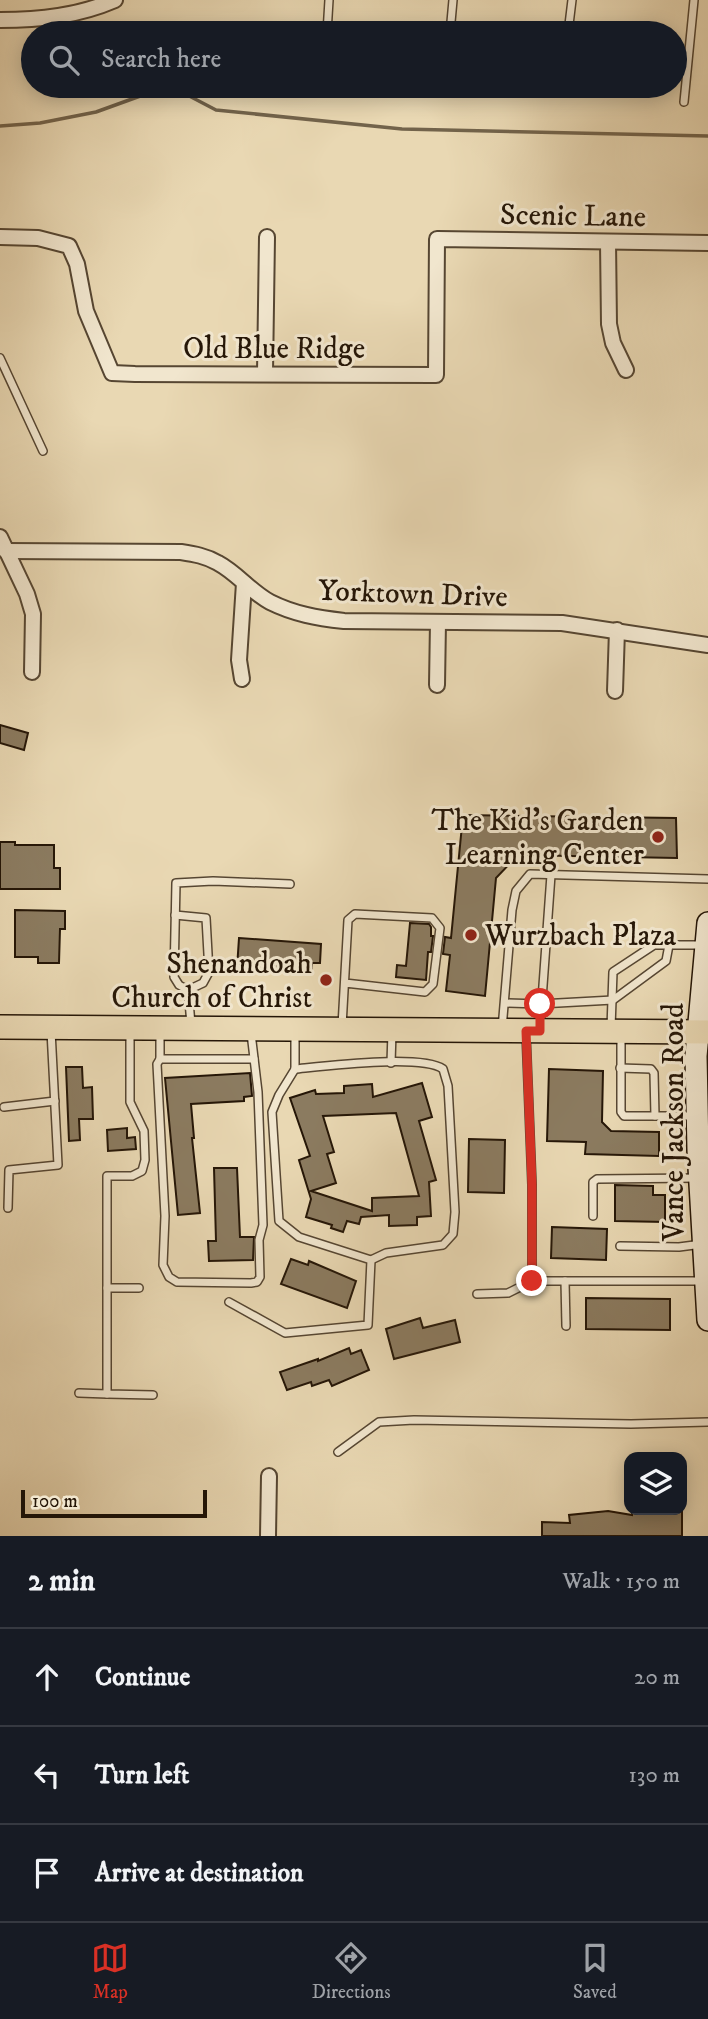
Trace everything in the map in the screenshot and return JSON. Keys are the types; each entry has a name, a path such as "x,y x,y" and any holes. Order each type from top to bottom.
{"main road":[{"name":"Vance Jackson Road","path":"708,923 697,1116 699,1178 705,1221 703,1244 708,1320"},
{"path":"0,1027 702,1032"}],"street":[{"path":"0,20 54,17 81,12 115,0"},
{"name":"Old Blue Ridge","path":"0,237 37,238 69,247 77,264 86,311 112,373 436,375"},
{"path":"265,373 267,237"},
{"name":"Scenic Lane","path":"436,375 437,239 708,243"},
{"path":"608,242 609,324 625,370"},
{"path":"0,537 27,594 33,614 33,672"},
{"name":"Yorktown Drive","path":"6,551 181,552 200,555 217,562 268,601 308,617 344,621 562,623 708,645"},
{"path":"242,679 239,660 244,583"},
{"path":"437,685 438,622"},
{"path":"615,691 618,630"},
{"path":"268,1536 269,1476"}],"lane":[{"path":"328,21 329,0"},
{"path":"451,21 453,0"},
{"path":"569,21 572,0"},
{"path":"687,71 694,0"},
{"path":"684,98 684,102"},
{"path":"0,358 43,451"},
{"path":"502,1031 512,910 516,891 530,874 708,879"},
{"path":"532,1281 533,1031 540,1004 551,875"},
{"path":"188,990 179,985 174,976 176,883 213,881 290,884"},
{"path":"342,1030 348,920 355,914 432,918 440,928 433,984 425,992 345,983"},
{"path":"175,915 206,918 209,972 203,983 188,990"},
{"path":"697,1116 624,1116 621,1112 620,1068 613,1000 614,972 654,945 706,945"},
{"path":"505,1003 613,1000 666,961 669,945"},
{"path":"188,990 191,1028"},
{"path":"8,1208 9,1170 58,1165 51,1027"},
{"path":"107,1394 107,1176 132,1176 142,1171 145,1160 144,1131 130,1102 130,1028"},
{"path":"160,1028 160,1059 157,1064 165,1216 163,1265 166,1273 177,1282 251,1283 257,1282 260,1277 262,1225 258,1092 250,1029"},
{"path":"295,1029 295,1069 272,1112 279,1221 299,1237 371,1260 386,1253 443,1245 453,1234 454,1212 448,1086 443,1069 436,1064 391,1063 295,1069"},
{"path":"391,1063 392,1030"},
{"path":"160,1059 254,1059"},
{"path":"620,1068 651,1069 654,1073 655,1116"},
{"path":"4,1107 54,1101"},
{"path":"593,1216 593,1182 597,1180 699,1178"},
{"path":"620,1246 679,1247 703,1244"},
{"path":"229,1302 285,1333 368,1325 371,1260"},
{"path":"477,1294 508,1293 532,1281 705,1281"},
{"path":"565,1281 566,1326"},
{"path":"107,1288 139,1288"},
{"path":"79,1392 153,1395"},
{"path":"338,1452 379,1422 708,1422"}],"building":[{"path":"0,725 28,733 24,750 0,743"},
{"name":"Wurzbach Plaza","path":"463,815 676,818 677,858 518,855 496,878 485,996 446,991 450,955 443,954 445,937 451,938"},
{"path":"0,842 15,842 15,845 54,845 54,868 60,868 60,889 0,889"},
{"path":"15,910 65,911 65,929 60,929 59,963 38,963 38,957 15,957"},
{"path":"410,923 429,924 431,927 433,936 431,952 428,952 426,980 396,977 397,965 406,966"},
{"path":"239,938 321,944 320,963 312,963 311,974 237,968"},
{"path":"66,1067 82,1067 83,1088 92,1087 93,1119 79,1119 80,1140 69,1141"},
{"path":"549,1069 603,1071 602,1122 611,1131 659,1132 659,1156 585,1154 586,1142 547,1141"},
{"path":"250,1073 252,1096 244,1097 244,1101 191,1104 200,1213 178,1215 165,1078"},
{"path":"422,1083 432,1117 419,1121 436,1180 429,1182 431,1216 417,1217 417,1225 389,1226 389,1215 361,1217 359,1224 347,1221 343,1232 331,1228 332,1225 306,1217 311,1199 299,1160 310,1156 290,1098 315,1090 316,1094 344,1093 344,1086 372,1084 373,1097","holes":["396,1113 419,1196 372,1198 372,1211 311,1191 336,1183 327,1154 334,1152 323,1116"]},
{"path":"127,1128 127,1138 135,1137 136,1149 108,1151 107,1130"},
{"path":"469,1139 505,1140 504,1193 468,1192"},
{"path":"214,1168 237,1168 240,1237 254,1237 253,1260 209,1261 208,1241 216,1241"},
{"path":"615,1185 653,1186 653,1195 665,1195 665,1222 615,1221"},
{"path":"552,1227 607,1229 606,1260 551,1258"},
{"path":"291,1259 308,1265 309,1261 356,1281 347,1308 281,1284"},
{"path":"586,1298 670,1299 670,1330 586,1329"},
{"path":"420,1318 423,1328 455,1320 460,1342 394,1359 386,1329"},
{"path":"349,1348 351,1354 361,1350 369,1370 332,1386 329,1380 312,1386 311,1382 287,1390 280,1372"},
{"path":"608,1511 624,1515 682,1515 682,1536 542,1536 542,1522 570,1523 569,1515"}],"waterway":[{"path":"0,126 40,123 96,112 135,98"},
{"path":"193,98 216,110 402,129 708,136"}],"place":[{"name":"The Kid's Garden Learning Center","path":"658,837"},
{"name":"Wurzbach Plaza","path":"471,935"},
{"name":"Shenandoah Church of Christ","path":"326,980"}],"route":[{"path":"532,1281 532,1185 526,1031 540,1031 540,1004"}]}
